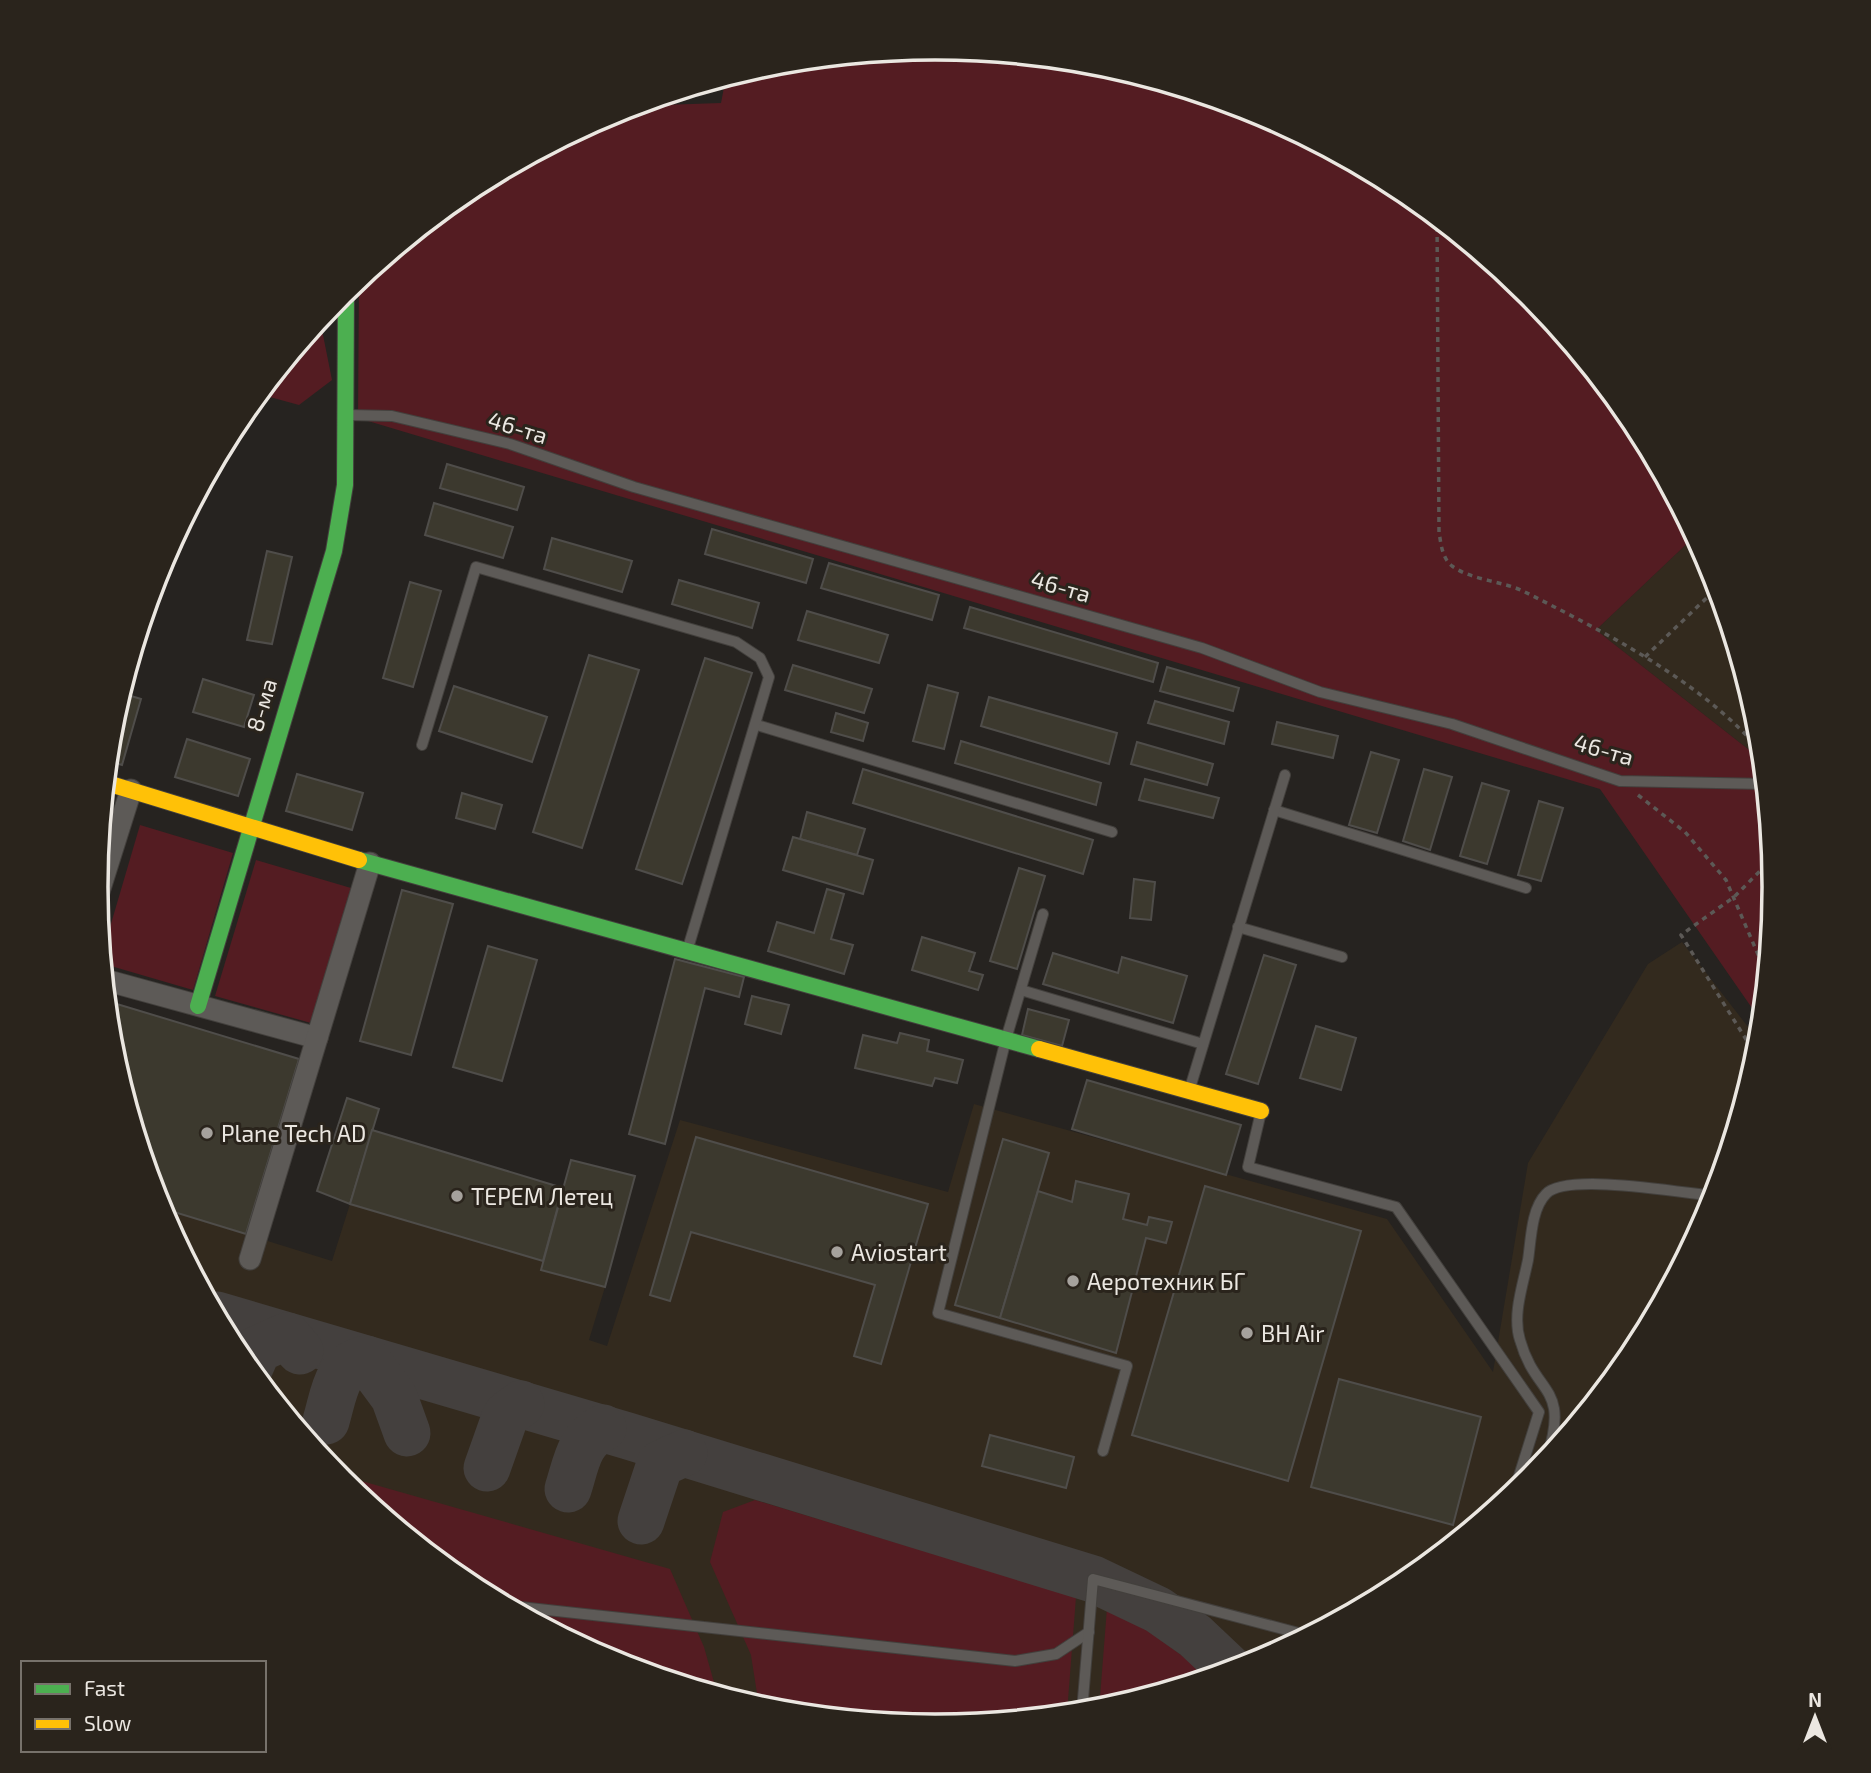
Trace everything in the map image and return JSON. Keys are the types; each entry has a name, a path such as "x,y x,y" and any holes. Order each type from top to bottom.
{"street":[{"name":"8-ма","path":"198,1006 334,551 345,485 346,307"},
{"name":"8-ма","path":"333,321 347,415"},
{"path":"115,785 370,863 1261,1111"},
{"path":"109,860 131,790"},
{"path":"250,1259 370,863"},
{"path":"115,983 317,1038"}],"lane":[{"name":"46-та","path":"347,415 392,416 510,444 634,487 1202,648 1320,692 1452,724 1620,781 1756,784"},
{"path":"422,745 476,567 736,642 760,658 769,677 687,951"},
{"path":"757,724 1112,832"},
{"path":"1189,1090 1284,775"},
{"path":"1274,810 1526,888"},
{"path":"1043,914 1006,1039 938,1313 1127,1366 1103,1451"},
{"path":"1238,927 1342,957"},
{"path":"1021,990 1203,1044"},
{"path":"1261,1111 1248,1167 1396,1207 1539,1412 1521,1470"},
{"path":"1551,1438 1556,1413 1551,1394 1524,1353 1517,1320 1537,1210 1546,1194 1562,1184 1590,1183 1703,1195"},
{"path":"1083,1700 1093,1580 1293,1632"},
{"path":"532,1608 1015,1661 1056,1654 1089,1632"}],"path":[{"path":"1437,229 1442,552 1451,566 1520,590 1646,657 1684,683 1749,740"},
{"path":"1646,657 1709,595"},
{"path":"1620,781 1685,832 1726,880 1759,957"},
{"path":"1748,1042 1681,935 1734,897 1762,869"}],"shaded area":[{"path":"881,61 990,61 1097,75 1201,103 1252,122 1301,145 1349,170 1395,199 1439,230 1481,265 1557,341 1592,383 1652,473 1687,543 1596,630 1751,751 1761,832 1762,886 1761,941 1753,1009 1600,789 358,418 359,295 390,265 432,230 476,199 522,170 570,145 619,122 665,105 721,103 724,87 774,75"},
{"path":"322,332 332,380 299,405 269,397"},
{"path":"1687,543 1719,621 1747,725 1751,751 1596,630"},
{"path":"140,825 233,853 193,990 113,967 110,929"},
{"path":"256,860 351,888 311,1023 215,996"},
{"path":"1682,942 1750,1029 1734,1101 1700,1203 1652,1300 1592,1390 1557,1432 1481,1508 1439,1543 1349,1603 1252,1651 1201,1670 1097,1698 990,1712 936,1714 881,1712 774,1698 670,1670 619,1651 522,1603 432,1543 390,1508 314,1432 279,1390 248,1346 219,1300 175,1212 332,1261 350,1204 543,1261 541,1270 605,1287 589,1340 607,1346 680,1120 948,1192 974,1104 1387,1219 1493,1372 1528,1163 1648,964"},
{"path":"362,1481 670,1569 704,1647 714,1683 619,1651 570,1628 522,1603 432,1543"},
{"path":"755,1500 1076,1597 1068,1702 990,1712 936,1714 881,1712 757,1694 751,1655 710,1562 723,1512"},
{"path":"1107,1608 1133,1619 1201,1670 1150,1685 1100,1697"}],"building":[{"path":"447,464 524,487 517,510 440,488"},
{"path":"434,503 513,527 503,558 425,535"},
{"path":"712,529 813,559 806,583 705,554"},
{"path":"552,538 632,561 622,592 544,569"},
{"path":"267,551 292,557 272,644 247,640"},
{"path":"829,563 939,595 932,620 821,588"},
{"path":"679,580 759,603 752,628 672,604"},
{"path":"410,582 441,591 413,687 383,678"},
{"path":"970,607 1158,663 1153,682 964,628"},
{"path":"807,611 888,635 879,663 798,640"},
{"path":"589,655 639,670 582,848 533,832"},
{"path":"705,658 752,673 682,884 636,869"},
{"path":"793,665 872,689 864,713 785,690"},
{"path":"1167,667 1239,688 1233,711 1160,691"},
{"path":"203,679 254,695 244,727 193,712"},
{"path":"928,685 958,693 944,749 913,741"},
{"path":"454,686 547,717 532,762 439,731"},
{"path":"131,696 141,699 122,765 118,764"},
{"path":"989,697 1117,733 1109,764 981,726"},
{"path":"1155,701 1229,722 1224,744 1148,723"},
{"path":"836,713 868,723 863,741 831,732"},
{"path":"1277,722 1338,736 1333,758 1272,744"},
{"path":"187,739 250,759 238,796 175,777"},
{"path":"961,741 1101,783 1096,805 955,763"},
{"path":"1137,742 1213,764 1207,785 1131,764"},
{"path":"1371,752 1399,760 1377,833 1349,825"},
{"path":"863,769 1093,840 1083,874 853,803"},
{"path":"1424,769 1452,777 1430,850 1403,841"},
{"path":"297,774 363,793 352,830 286,811"},
{"path":"1145,779 1219,798 1213,818 1139,800"},
{"path":"1482,783 1509,791 1487,864 1460,856"},
{"path":"462,793 502,805 495,829 456,818"},
{"path":"1539,801 1563,808 1541,881 1518,875"},
{"path":"807,812 865,829 857,855 800,839"},
{"path":"793,837 873,860 863,894 783,870"},
{"path":"1019,868 1045,876 1017,969 990,961"},
{"path":"1134,879 1155,882 1151,920 1130,918"},
{"path":"827,889 844,894 831,939 853,945 844,974 768,951 777,922 814,933"},
{"path":"402,890 453,904 411,1055 360,1041"},
{"path":"922,937 975,953 969,971 983,975 978,990 912,970"},
{"path":"488,946 537,960 502,1081 453,1067"},
{"path":"1053,953 1118,973 1122,957 1187,976 1173,1023 1043,984"},
{"path":"1264,955 1296,965 1258,1084 1226,1074"},
{"path":"675,959 744,977 739,997 705,988 665,1144 629,1134"},
{"path":"752,996 789,1005 781,1034 745,1024"},
{"name":"Plane Tech AD","path":"118,1004 299,1059 246,1234 175,1212 152,1152 137,1101 124,1048"},
{"path":"1028,1009 1069,1020 1062,1046 1022,1035"},
{"path":"1316,1026 1356,1038 1341,1090 1300,1078"},
{"path":"900,1033 929,1040 927,1051 963,1060 957,1083 935,1078 932,1086 855,1068 863,1035 897,1043"},
{"path":"1087,1080 1241,1125 1226,1175 1072,1129"},
{"path":"347,1098 379,1109 350,1204 317,1191"},
{"name":"ТЕРЕМ Летец","path":"372,1130 563,1188 543,1261 350,1204"},
{"name":"Aviostart","path":"696,1137 928,1204 881,1364 854,1356 875,1285 691,1232 670,1301 650,1295"},
{"path":"1003,1139 1049,1153 1000,1318 955,1305"},
{"path":"571,1160 635,1176 605,1287 541,1270"},
{"name":"Аеротехник БГ","path":"1076,1181 1129,1194 1123,1219 1147,1225 1149,1217 1172,1222 1166,1243 1146,1238 1116,1353 1000,1318 1038,1191 1072,1202"},
{"name":"BH Air","path":"1205,1186 1361,1231 1288,1481 1132,1435"},
{"path":"1339,1379 1481,1417 1453,1525 1311,1487"},
{"path":"990,1435 1074,1457 1066,1488 982,1466"}],"taxiway":[{"path":"231,1319 628,1436 1093,1579 1158,1610 1195,1636 1223,1662"},
{"path":"255,1356 258,1349 287,1336 300,1351"},
{"path":"326,1421 337,1382 342,1374 356,1362 366,1359 394,1397 407,1433"},
{"path":"487,1468 507,1414 521,1404"},
{"path":"568,1489 583,1446 603,1428"},
{"path":"641,1521 660,1464 684,1453"}],"traffic: fast":[{"path":"198,1006 334,551 345,485 346,307"},
{"path":"359,860 1039,1049"}],"traffic: slow":[{"path":"115,786 359,860"},
{"path":"1039,1049 1261,1111"}],"place":[{"name":"Plane Tech AD","path":"207,1133"},
{"name":"ТЕРЕМ Летец","path":"457,1196"},
{"name":"Aviostart","path":"837,1252"},
{"name":"Аеротехник БГ","path":"1073,1281"},
{"name":"BH Air","path":"1247,1333"}]}
